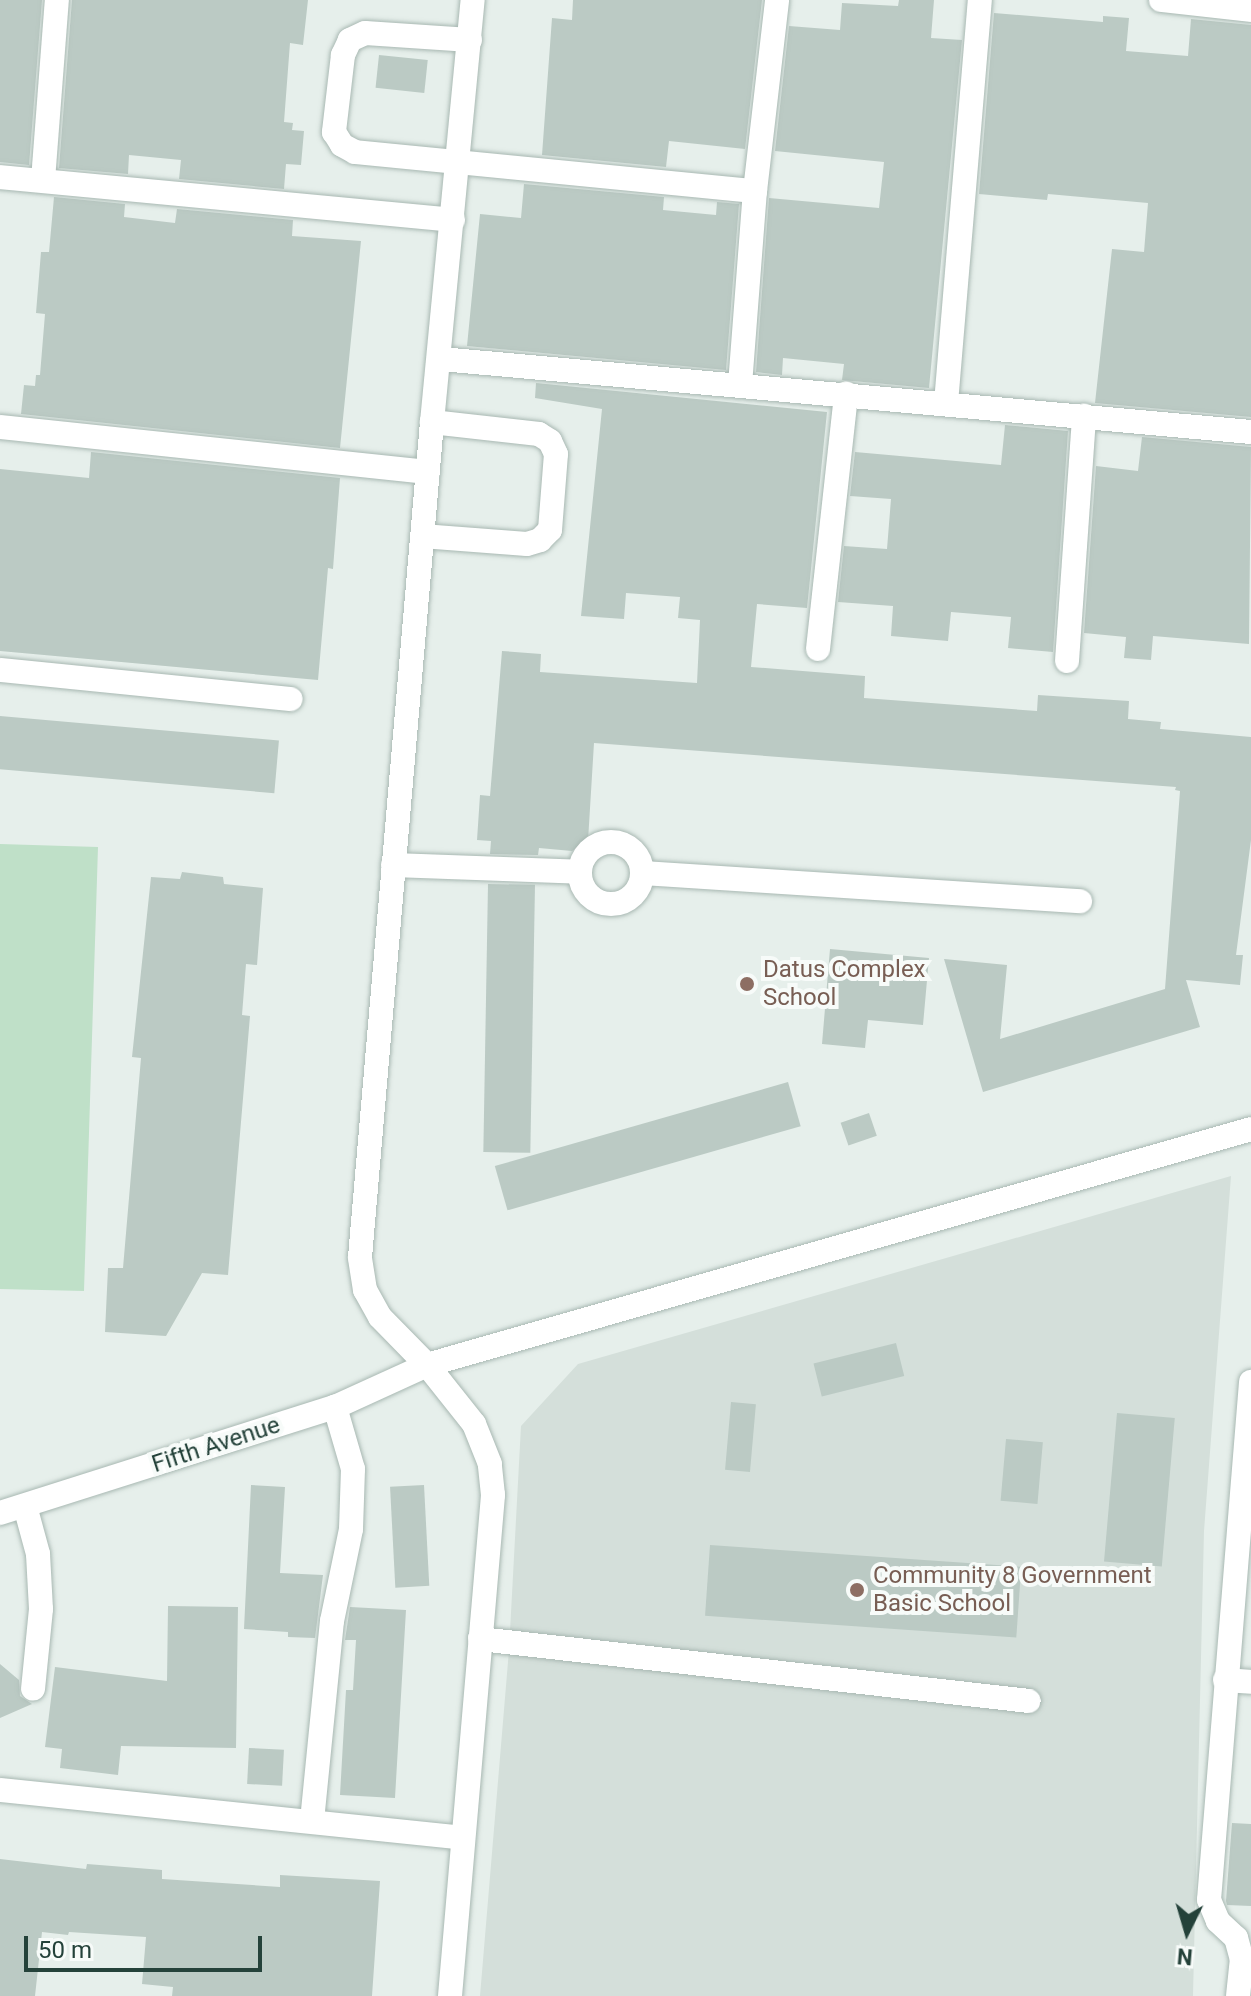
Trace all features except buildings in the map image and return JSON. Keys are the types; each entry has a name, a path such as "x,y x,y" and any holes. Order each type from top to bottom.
{"street":[{"path":"43,180 57,0"},
{"path":"450,1996 493,1495 490,1464 474,1424 427,1365 380,1317 365,1290 360,1257 432,422 441,359 473,0"},
{"path":"740,385 755,191 777,0"},
{"path":"946,403 980,0"},
{"path":"1161,0 1251,10"},
{"path":"470,40 365,33 350,40 343,55 334,132 342,145 355,152 755,191"},
{"path":"0,177 453,220"},
{"path":"441,359 1251,432"},
{"path":"818,649 846,394"},
{"path":"1067,661 1084,416"},
{"path":"422,536 527,544 540,540 550,530 556,454 550,441 539,434 432,422"},
{"path":"0,427 428,472"},
{"path":"0,670 291,699"},
{"path":"617,842 636,853 643,873 635,893 616,904 595,900 581,883 580,872 587,852 596,845 617,842"},
{"path":"393,865 580,872"},
{"path":"643,873 1080,901"},
{"name":"Fifth Avenue","path":"0,1513 335,1407 427,1365 1251,1129"},
{"path":"1238,1996 1242,1960 1236,1938 1218,1921 1209,1900 1225,1680 1248,1450 1251,1382"},
{"path":"312,1821 332,1621 351,1529 353,1469 335,1407"},
{"path":"25,1506 38,1554 41,1609 33,1689"},
{"path":"480,1639 1029,1701"},
{"path":"1225,1680 1251,1682"},
{"path":"0,1790 462,1838"}],"shaded area":[{"name":"Community 8 Government Basic School","path":"1231,1176 1204,1531 1193,1996 480,1996 509,1650 521,1426 578,1364"}],"green space":[{"path":"0,844 98,847 84,1291 0,1289"}],"place":[{"name":"Datus Complex School","path":"747,984"},
{"name":"Community 8 Government Basic School","path":"857,1590"}]}
